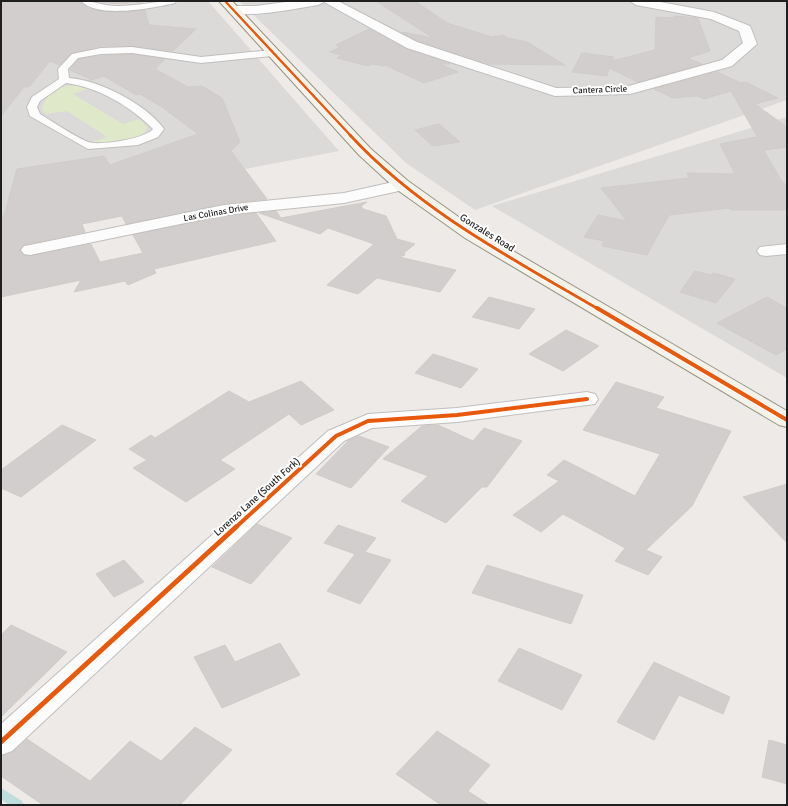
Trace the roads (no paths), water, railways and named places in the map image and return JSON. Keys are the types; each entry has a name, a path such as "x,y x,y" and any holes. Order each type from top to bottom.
{"street":[{"path":"230,6 272,1"},
{"path":"230,6 256,10 318,1"},
{"name":"Cantera Circle","path":"329,1 366,22 412,45 555,92 625,91 727,63 750,44 745,29 714,16 636,1"},
{"name":"Gonzales Road","path":"230,6 365,152 402,185 471,234 787,420"},
{"name":"Las Colinas Drive","path":"30,250 224,210 344,198 402,185"},
{"path":"766,251 787,249"},
{"name":"Lorenzo Lane (South Fork)","path":"1,742 336,436 368,421 457,415 587,399"}],"lane":[{"path":"85,1 95,6 119,10 172,1"},
{"path":"64,80 63,69 76,56 101,51 132,50 201,60 272,53"},
{"path":"64,80 86,83 129,104 152,120 159,129 154,135 134,143 88,146 35,116 32,108 36,99 64,80"}],"waterway":[{"path":"1,793 18,805"}]}
